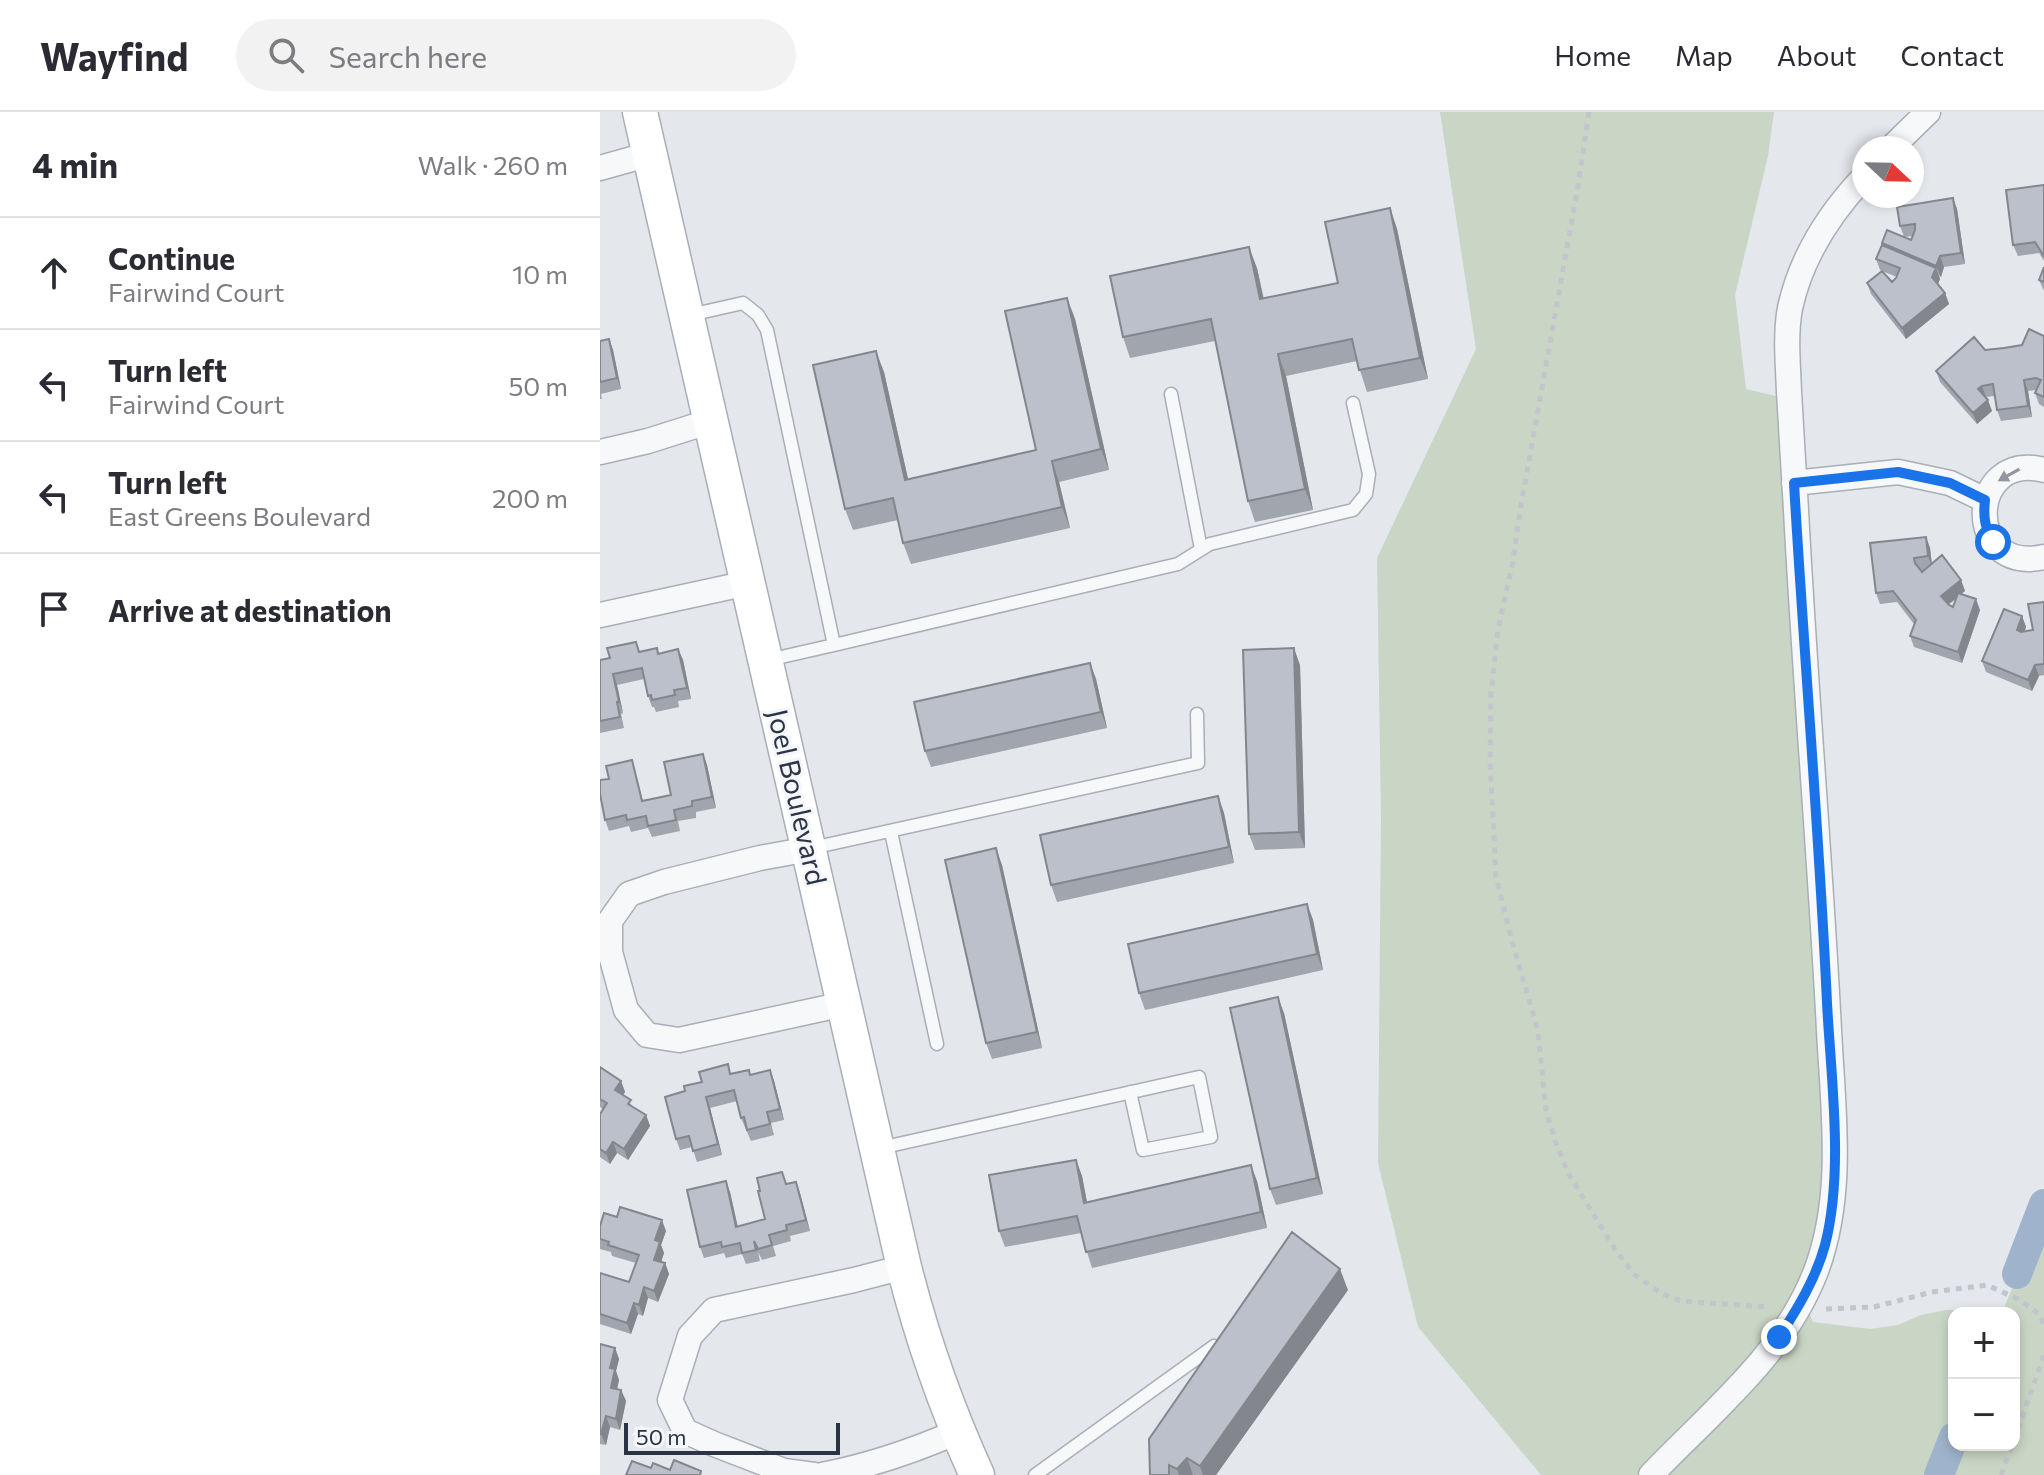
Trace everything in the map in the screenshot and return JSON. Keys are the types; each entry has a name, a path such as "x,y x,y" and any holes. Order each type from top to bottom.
{"main road":[{"name":"Joel Boulevard","path":"640,112 904,1267 932,1365 977,1475"}],"street":[{"path":"1903,136 1928,112"},
{"path":"600,168 650,154"},
{"path":"1651,1475 1758,1366 1798,1308 1825,1245 1832,1203 1835,1162 1825,952 1787,349 1790,311 1799,275 1815,241 1852,192"},
{"path":"600,452 711,421"},
{"path":"2044,470 2018,468 2004,475 1992,486 1985,500 1983,515 1986,530 2004,552 2032,560 2044,557"},
{"path":"1794,483 1898,472 1950,483 1985,500"},
{"path":"600,615 748,583"},
{"path":"809,849 746,861 629,894 610,921 610,952 626,1010 647,1035 679,1040 844,1004"},
{"path":"814,1475 784,1471 685,1431 670,1400 690,1336 714,1310 904,1267"},
{"path":"822,1475 908,1453 957,1432"}],"lane":[{"path":"687,316 743,303 758,315 767,330 834,645"},
{"path":"1171,394 1201,549"},
{"path":"766,661 1178,564 1210,544 1353,510 1366,494 1369,474 1353,403"},
{"path":"809,849 1198,763 1197,714"},
{"path":"891,832 937,1044"},
{"path":"877,1149 1130,1092 1199,1077 1211,1137 1143,1150 1130,1092"},
{"path":"1035,1475 1214,1346"}],"path":[{"path":"1589,112 1513,561 1498,629 1491,693 1490,761 1496,877 1538,1031 1546,1110 1555,1141 1568,1173 1616,1251 1635,1275 1662,1294 1681,1301 1821,1309 1874,1307 1932,1292 1987,1285 2020,1300 2039,1314 2044,1325"},
{"path":"2020,1422 2044,1355"},
{"path":"2001,1475 2010,1451"}],"green space":[{"path":"1440,112 1774,112 1768,156 1735,295 1746,389 1784,398 1843,1198 1807,1308 1813,1322 1870,1329 1898,1325 1921,1315 1948,1310 1948,1451 2020,1451 2020,1307 2004,1307 2044,1209 2044,1475 1541,1475 1418,1327 1378,1163 1381,818 1377,558 1476,349"}],"building":[{"path":"2044,185 2044,256 2035,242 2013,245 2006,190"},
{"path":"1953,198 1961,253 1940,256 1936,266 1882,243 1887,230 1911,240 1915,224 1900,226 1897,208 1924,208 1924,203"},
{"path":"1390,208 1420,358 1359,370 1352,339 1278,354 1305,489 1248,501 1211,319 1123,337 1110,276 1249,247 1260,299 1338,283 1325,222"},
{"path":"1882,245 1936,268 1932,277 1945,293 1902,328 1867,283 1882,271 1892,282 1900,268 1876,259"},
{"path":"1067,298 1101,449 1052,461 1062,507 903,543 893,498 845,509 813,365 876,351 905,480 1036,450 1005,311"},
{"path":"2029,329 2044,336 2044,397 2035,393 2041,380 2024,380 2028,406 1997,410 1993,384 1978,389 1988,400 1973,413 1936,371 1974,337 1985,350 2004,348 2022,345"},
{"path":"609,339 617,378 600,382 600,341"},
{"path":"1926,537 1928,556 1914,558 1922,572 1942,555 1961,580 1941,596 1953,607 1958,593 1976,599 1958,652 1910,636 1916,620 1893,591 1876,593 1870,543"},
{"path":"2044,602 2044,664 2035,665 2028,680 1982,661 2004,609 2022,616 2017,630 2033,630 2028,604"},
{"path":"636,642 639,652 657,648 658,654 678,649 687,688 674,690 675,695 652,700 651,695 648,696 642,668 613,674 620,717 600,721 600,660 610,658 607,648"},
{"path":"1294,648 1299,832 1249,834 1243,650"},
{"path":"1090,663 1101,712 925,751 914,702"},
{"path":"703,754 712,797 692,801 692,806 674,810 676,820 648,826 646,816 627,820 626,815 605,820 600,780 609,779 606,766 632,760 642,801 671,795 664,762"},
{"path":"1218,796 1229,847 1051,885 1040,835"},
{"path":"996,848 1037,1032 986,1043 945,860"},
{"path":"1307,904 1317,954 1139,993 1128,944"},
{"path":"1278,997 1317,1178 1270,1189 1230,1008"},
{"path":"728,1064 730,1074 749,1070 750,1075 770,1070 780,1109 767,1112 770,1124 747,1130 734,1090 706,1097 718,1144 693,1151 689,1136 676,1139 665,1097 685,1091 684,1086 702,1082 699,1072"},
{"path":"600,1067 621,1081 615,1090 631,1100 628,1104 646,1115 624,1149 613,1142 606,1153 600,1149 600,1114 607,1103 600,1099"},
{"path":"1076,1160 1084,1203 1251,1165 1261,1212 1086,1252 1077,1216 999,1231 989,1175"},
{"path":"782,1172 786,1184 796,1182 806,1220 786,1225 787,1230 769,1235 772,1245 758,1249 754,1241 756,1250 742,1253 740,1243 722,1247 721,1242 700,1247 687,1190 726,1181 736,1227 765,1219 757,1178"},
{"path":"620,1207 662,1220 655,1240 660,1242 654,1260 665,1263 654,1291 644,1287 639,1305 634,1303 627,1323 600,1314 600,1273 629,1282 639,1255 608,1245 609,1242 600,1239 604,1213 617,1217"},
{"path":"1292,1232 1340,1269 1200,1466 1187,1458 1177,1469 1169,1465 1169,1475 1150,1475 1149,1439"},
{"path":"600,1344 615,1348 610,1368 615,1369 611,1388 621,1390 616,1419 606,1416 601,1434 600,1434"},
{"path":"674,1460 701,1471 700,1475 626,1475 632,1461 651,1468 653,1463 670,1470"}],"waterway":[{"path":"2017,1274 2044,1204"},
{"path":"1939,1475 1948,1451"}],"route":[{"path":"1779,1337 1798,1308 1825,1245 1835,1162 1825,952 1794,483 1898,472 1950,483 1985,500 1983,515 1993,542"}]}
